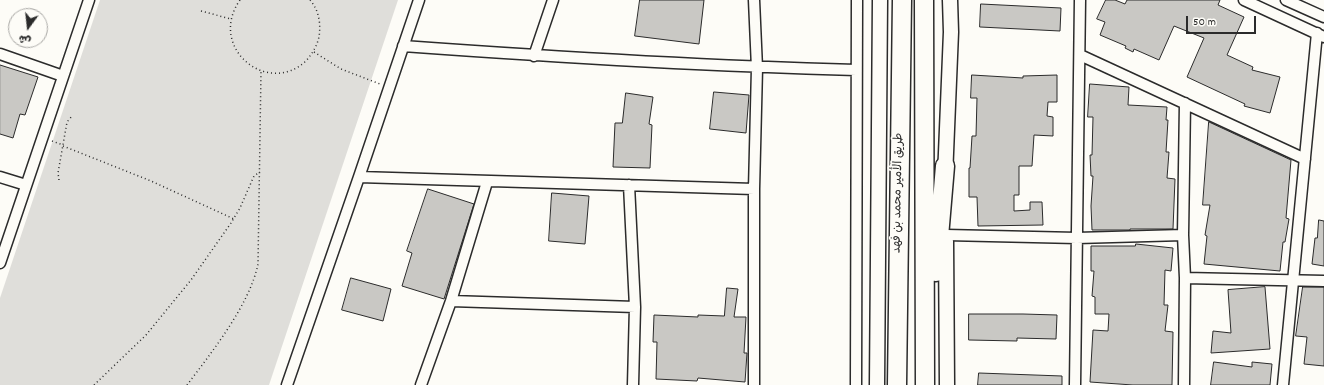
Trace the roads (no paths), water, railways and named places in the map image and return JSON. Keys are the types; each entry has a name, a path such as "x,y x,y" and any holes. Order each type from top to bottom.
{"highway":[{"name":"طريق الأمير محمد بن فهد","path":"896,385 902,0"},
{"name":"طريق الأمير محمد بن فهد","path":"924,0 925,385"},
{"path":"930,385 937,255 945,166"}],"main road":[{"path":"877,385 880,0"},
{"path":"947,385 945,166 951,32 950,0"}],"street":[{"path":"0,263 89,0"},
{"path":"287,385 390,87 418,0"},
{"path":"534,56 553,0"},
{"path":"754,0 757,68 754,189 754,385"},
{"path":"856,385 857,0"},
{"path":"1075,385 1080,0"},
{"path":"1244,0 1320,35 1305,159 1283,385"},
{"path":"1286,0 1324,17"},
{"path":"403,46 534,56 757,68 856,70"},
{"path":"0,54 63,76"},
{"path":"1080,54 1305,159"},
{"path":"1184,385 1183,235 1185,103"},
{"path":"0,177 26,186"},
{"path":"359,178 754,189"},
{"path":"421,385 451,302 487,182"},
{"path":"629,185 635,307 633,385"},
{"path":"946,235 1077,238 1183,235"},
{"path":"1184,278 1324,281"},
{"path":"451,302 635,307"}]}
